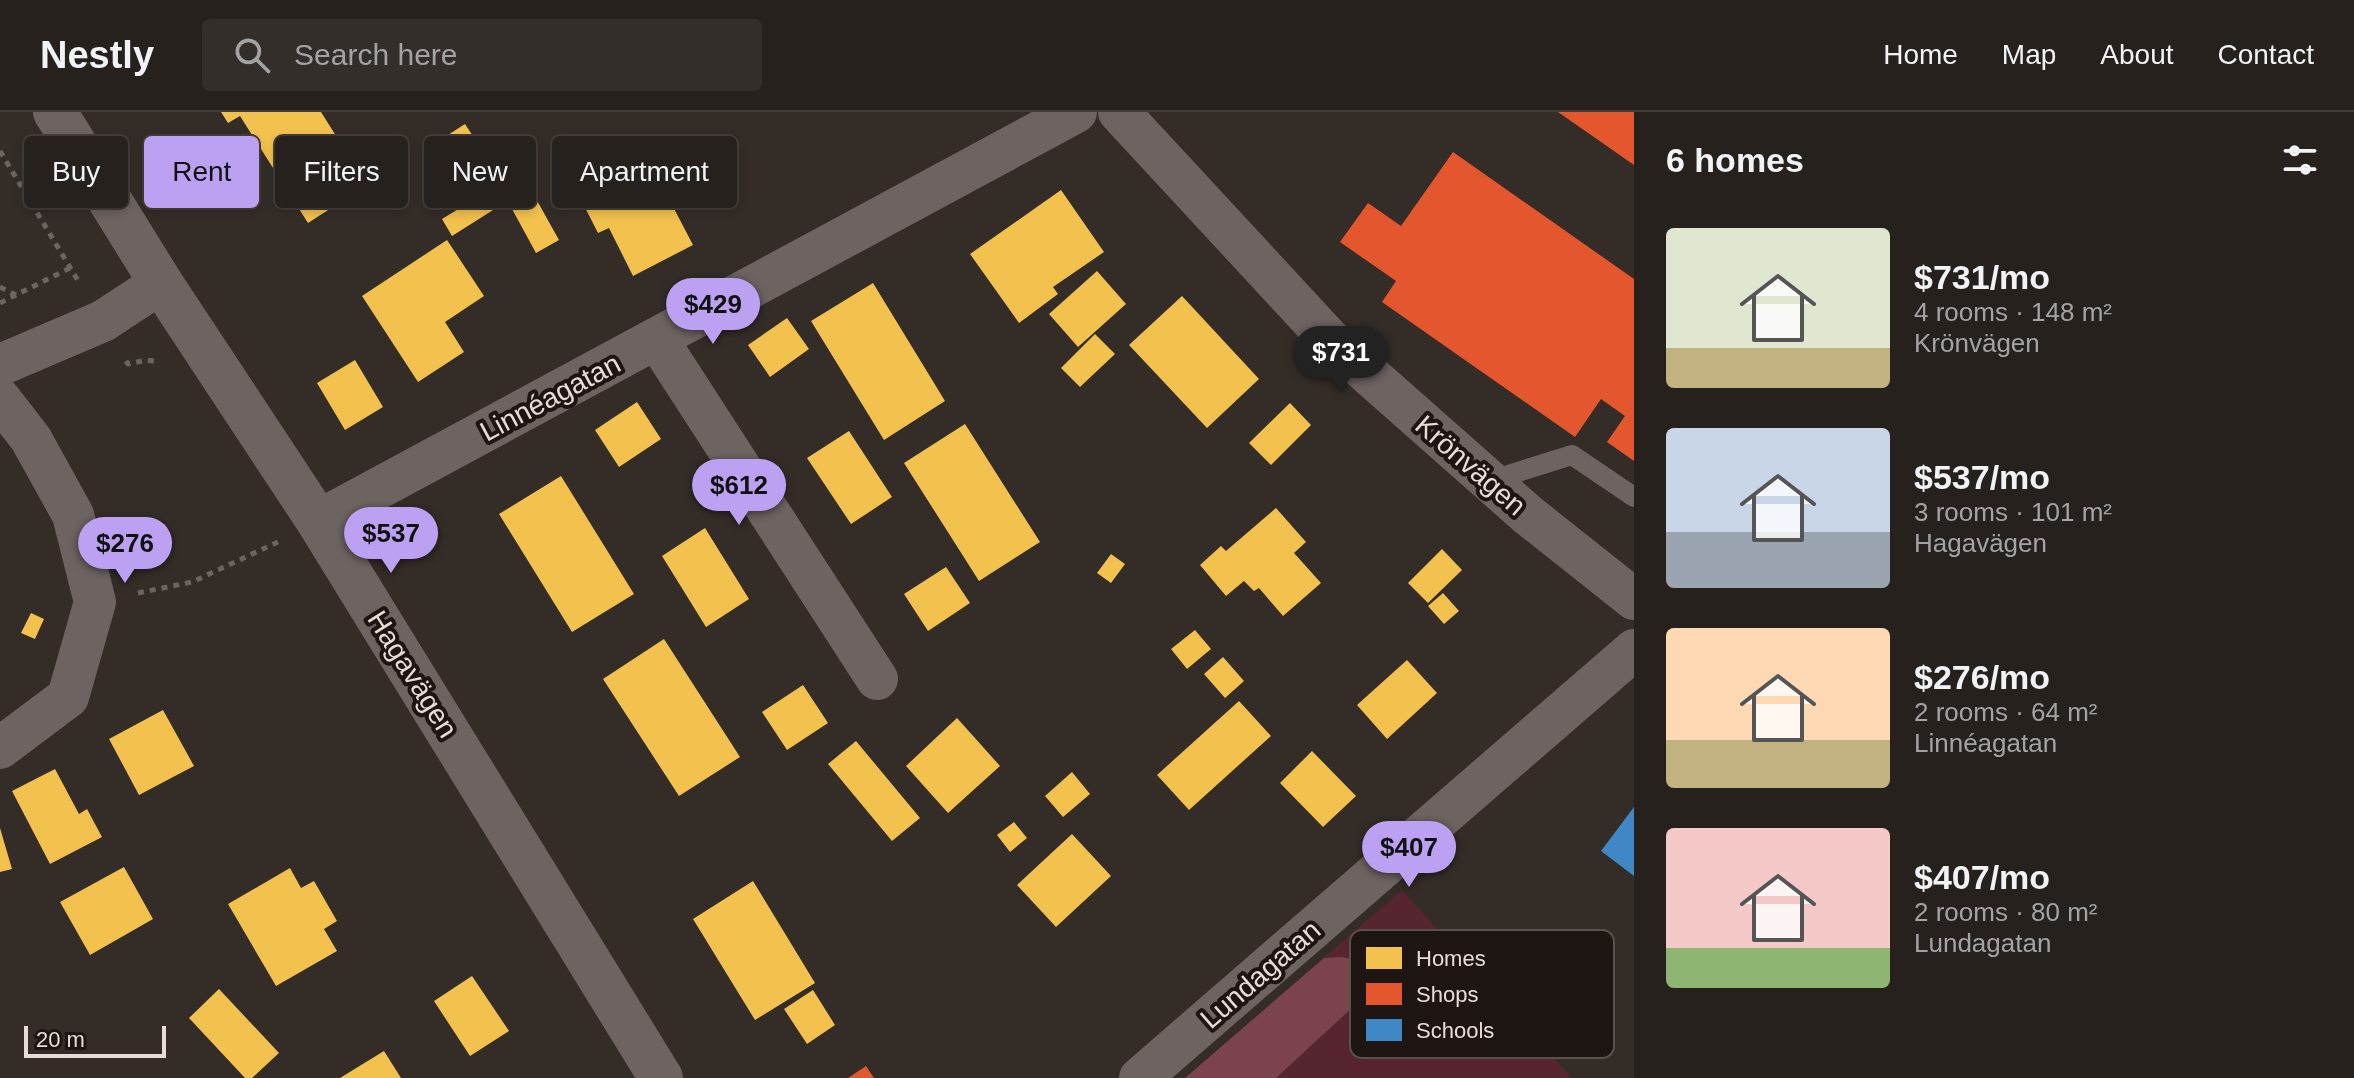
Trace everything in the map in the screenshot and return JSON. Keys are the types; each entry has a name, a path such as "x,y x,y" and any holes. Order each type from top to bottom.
{"street":[{"name":"Hagavägen","path":"55,112 161,283 318,521 661,1078"},
{"name":"Linnéagatan","path":"318,521 1076,112"},
{"name":"Krönvägen","path":"1119,112 1331,341 1528,515 1631,590"},
{"path":"0,365 103,321 161,283"},
{"path":"657,339 877,679"},
{"path":"0,399 31,439 73,515 95,602 68,697 0,748"},
{"name":"Lundagatan","path":"1140,1078 1634,650"}],"lane":[{"path":"1489,481 1572,455 1634,497"}],"path":[{"path":"0,151 103,321"},
{"path":"0,303 70,268"},
{"path":"0,287 16,295"},
{"path":"95,602 192,582 318,521"}],"shaded area":[{"path":"1402,890 1438,930 1356,930"},
{"path":"1350,935 1350,1058 1554,1058 1572,1078 1185,1078"},
{"path":"1324,958 1350,959 1350,1010 1276,1078 1185,1078"}],"building: Homes":[{"path":"221,112 321,112 336,136 275,136 275,171 259,146 259,136 253,136 240,116 228,123"},
{"path":"465,124 473,136 446,136"},
{"path":"1061,190 1104,252 1053,287 1058,294 1019,323 970,254"},
{"path":"536,199 559,240 536,253 512,209 536,208"},
{"path":"298,208 331,208 308,223"},
{"path":"460,208 496,208 452,236 442,219"},
{"path":"585,208 674,208 693,245 633,276 609,228 598,233"},
{"path":"447,240 484,296 445,322 464,352 418,382 362,296"},
{"path":"1097,271 1126,304 1078,347 1049,314"},
{"path":"873,283 945,401 884,440 811,321"},
{"path":"1182,296 1259,379 1207,428 1129,345"},
{"path":"787,318 809,349 770,377 748,345"},
{"path":"1095,334 1115,354 1080,387 1061,368"},
{"path":"355,360 383,407 345,430 317,383"},
{"path":"637,402 661,439 619,467 595,430"},
{"path":"1290,403 1311,425 1271,465 1249,443"},
{"path":"965,424 1040,542 979,581 904,463"},
{"path":"849,431 892,497 851,524 807,458"},
{"path":"561,476 634,594 572,632 499,514"},
{"path":"1276,508 1306,542 1294,553 1321,583 1283,616 1259,588 1254,591 1244,581 1226,596 1200,565 1221,546 1226,551"},
{"path":"705,528 749,599 706,627 662,556"},
{"path":"1442,549 1462,570 1428,603 1408,583"},
{"path":"1111,554 1125,564 1111,583 1097,573"},
{"path":"946,567 970,603 928,631 904,594"},
{"path":"1443,593 1459,611 1444,624 1428,606"},
{"path":"31,613 44,619 35,639 21,633"},
{"path":"1195,630 1211,649 1187,669 1171,649"},
{"path":"664,639 740,757 679,796 603,679"},
{"path":"1223,657 1244,681 1225,698 1204,674"},
{"path":"1407,660 1437,693 1387,739 1357,705"},
{"path":"803,685 828,723 787,750 762,712"},
{"path":"1239,701 1271,736 1189,810 1157,775"},
{"path":"163,710 194,766 139,795 109,739"},
{"path":"957,718 1000,766 948,813 906,766"},
{"path":"856,741 920,818 892,841 828,764"},
{"path":"1312,751 1356,796 1323,827 1280,783"},
{"path":"55,769 79,814 87,809 102,837 50,864 12,791"},
{"path":"1072,772 1090,794 1063,817 1045,796"},
{"path":"1014,822 1027,838 1010,852 997,835"},
{"path":"0,828 12,869 0,872"},
{"path":"1072,834 1111,876 1056,927 1017,885"},
{"path":"124,867 153,919 90,955 60,902"},
{"path":"290,868 301,888 314,881 337,921 324,929 337,951 276,986 228,904"},
{"path":"753,881 815,983 755,1020 693,919"},
{"path":"472,976 509,1031 470,1056 434,1001"},
{"path":"219,989 279,1053 252,1078 245,1078 189,1018"},
{"path":"813,990 835,1025 807,1044 784,1009"},
{"path":"384,1051 401,1078 340,1078"}],"building: Shops":[{"path":"1558,112 1634,112 1634,165"},
{"path":"1453,152 1634,279 1634,461 1607,442 1625,416 1601,399 1575,437 1382,302 1396,281 1340,242 1368,203 1401,226"},
{"path":"866,1066 874,1078 848,1078"}],"building: Schools":[{"path":"1634,807 1634,876 1601,851"}]}
